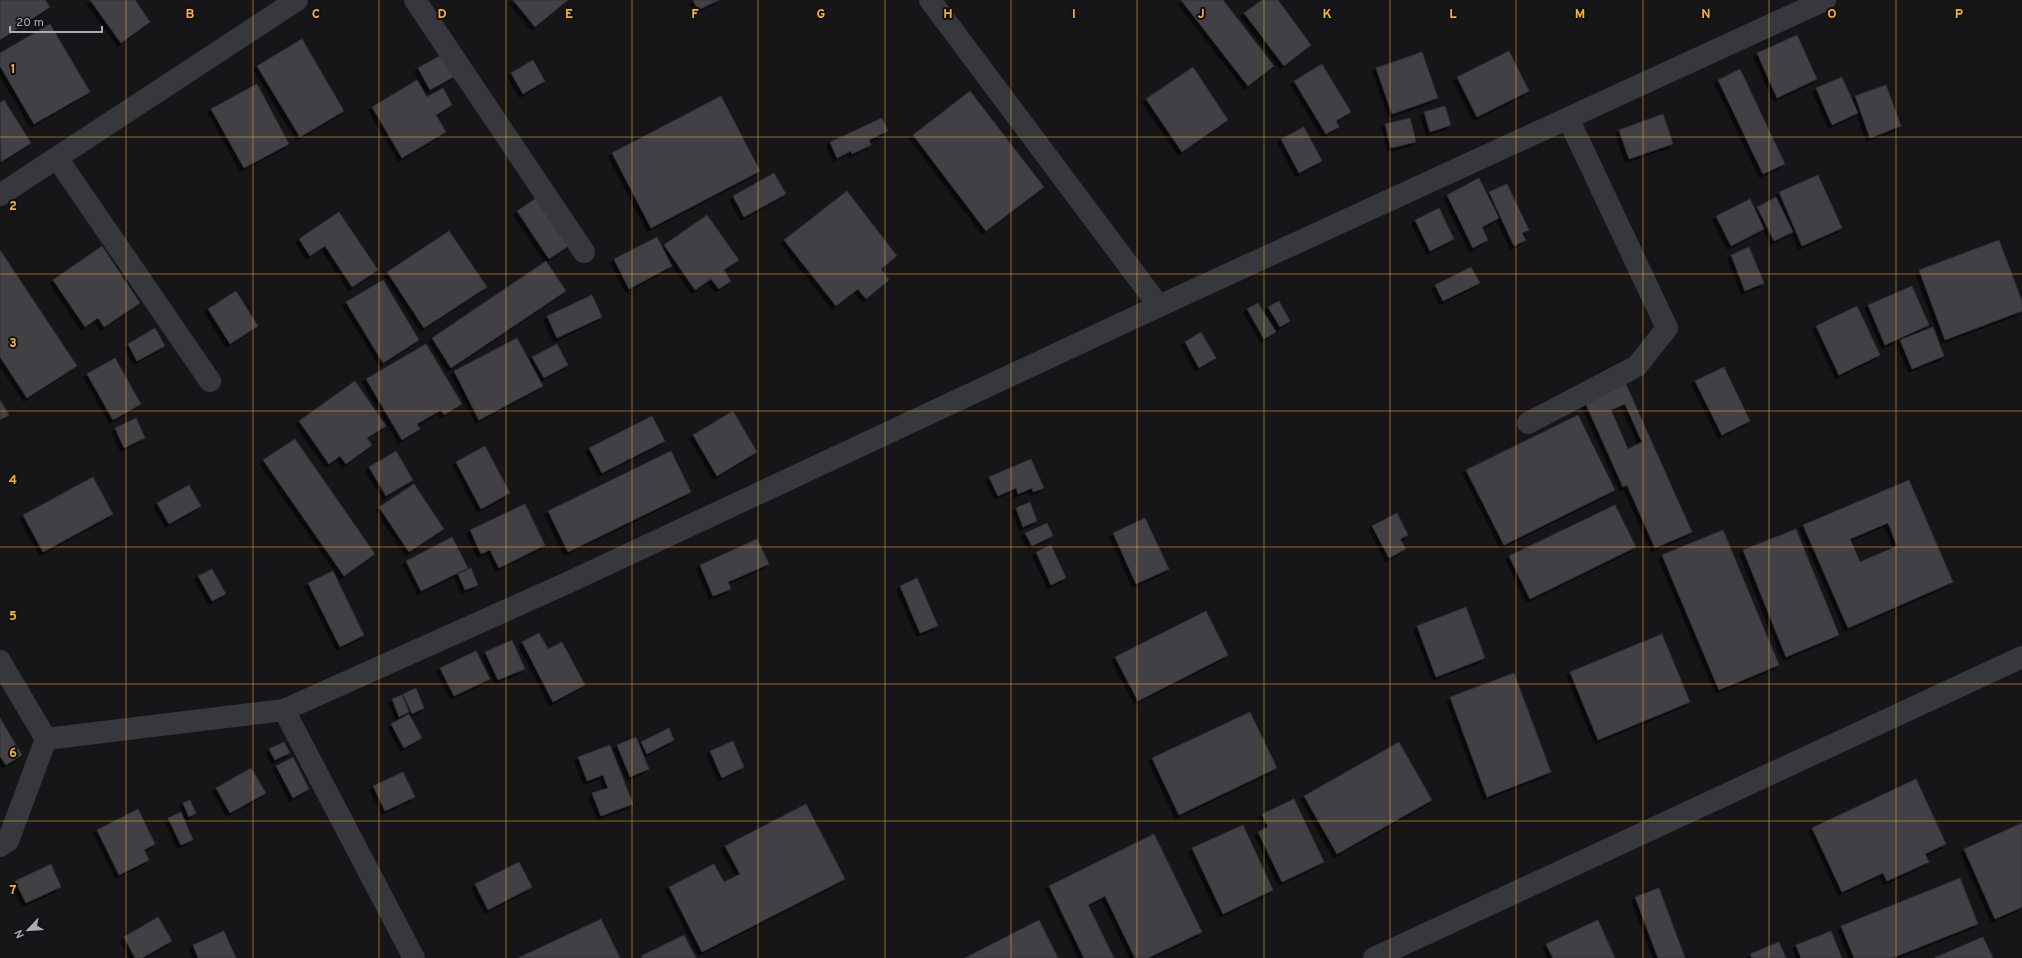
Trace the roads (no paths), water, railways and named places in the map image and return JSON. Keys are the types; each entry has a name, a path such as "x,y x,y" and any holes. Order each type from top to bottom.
{"street":[{"path":"0,195 297,0"},
{"path":"415,0 584,252"},
{"path":"930,0 1160,306"},
{"path":"46,739 284,710 567,583 1160,306 1825,0"},
{"path":"1528,423 1636,366 1667,328 1568,118"},
{"path":"57,158 210,381"},
{"path":"1374,958 2022,657"},
{"path":"0,661 46,739"},
{"path":"284,710 414,958"},
{"path":"0,846 8,841 46,739"}]}
